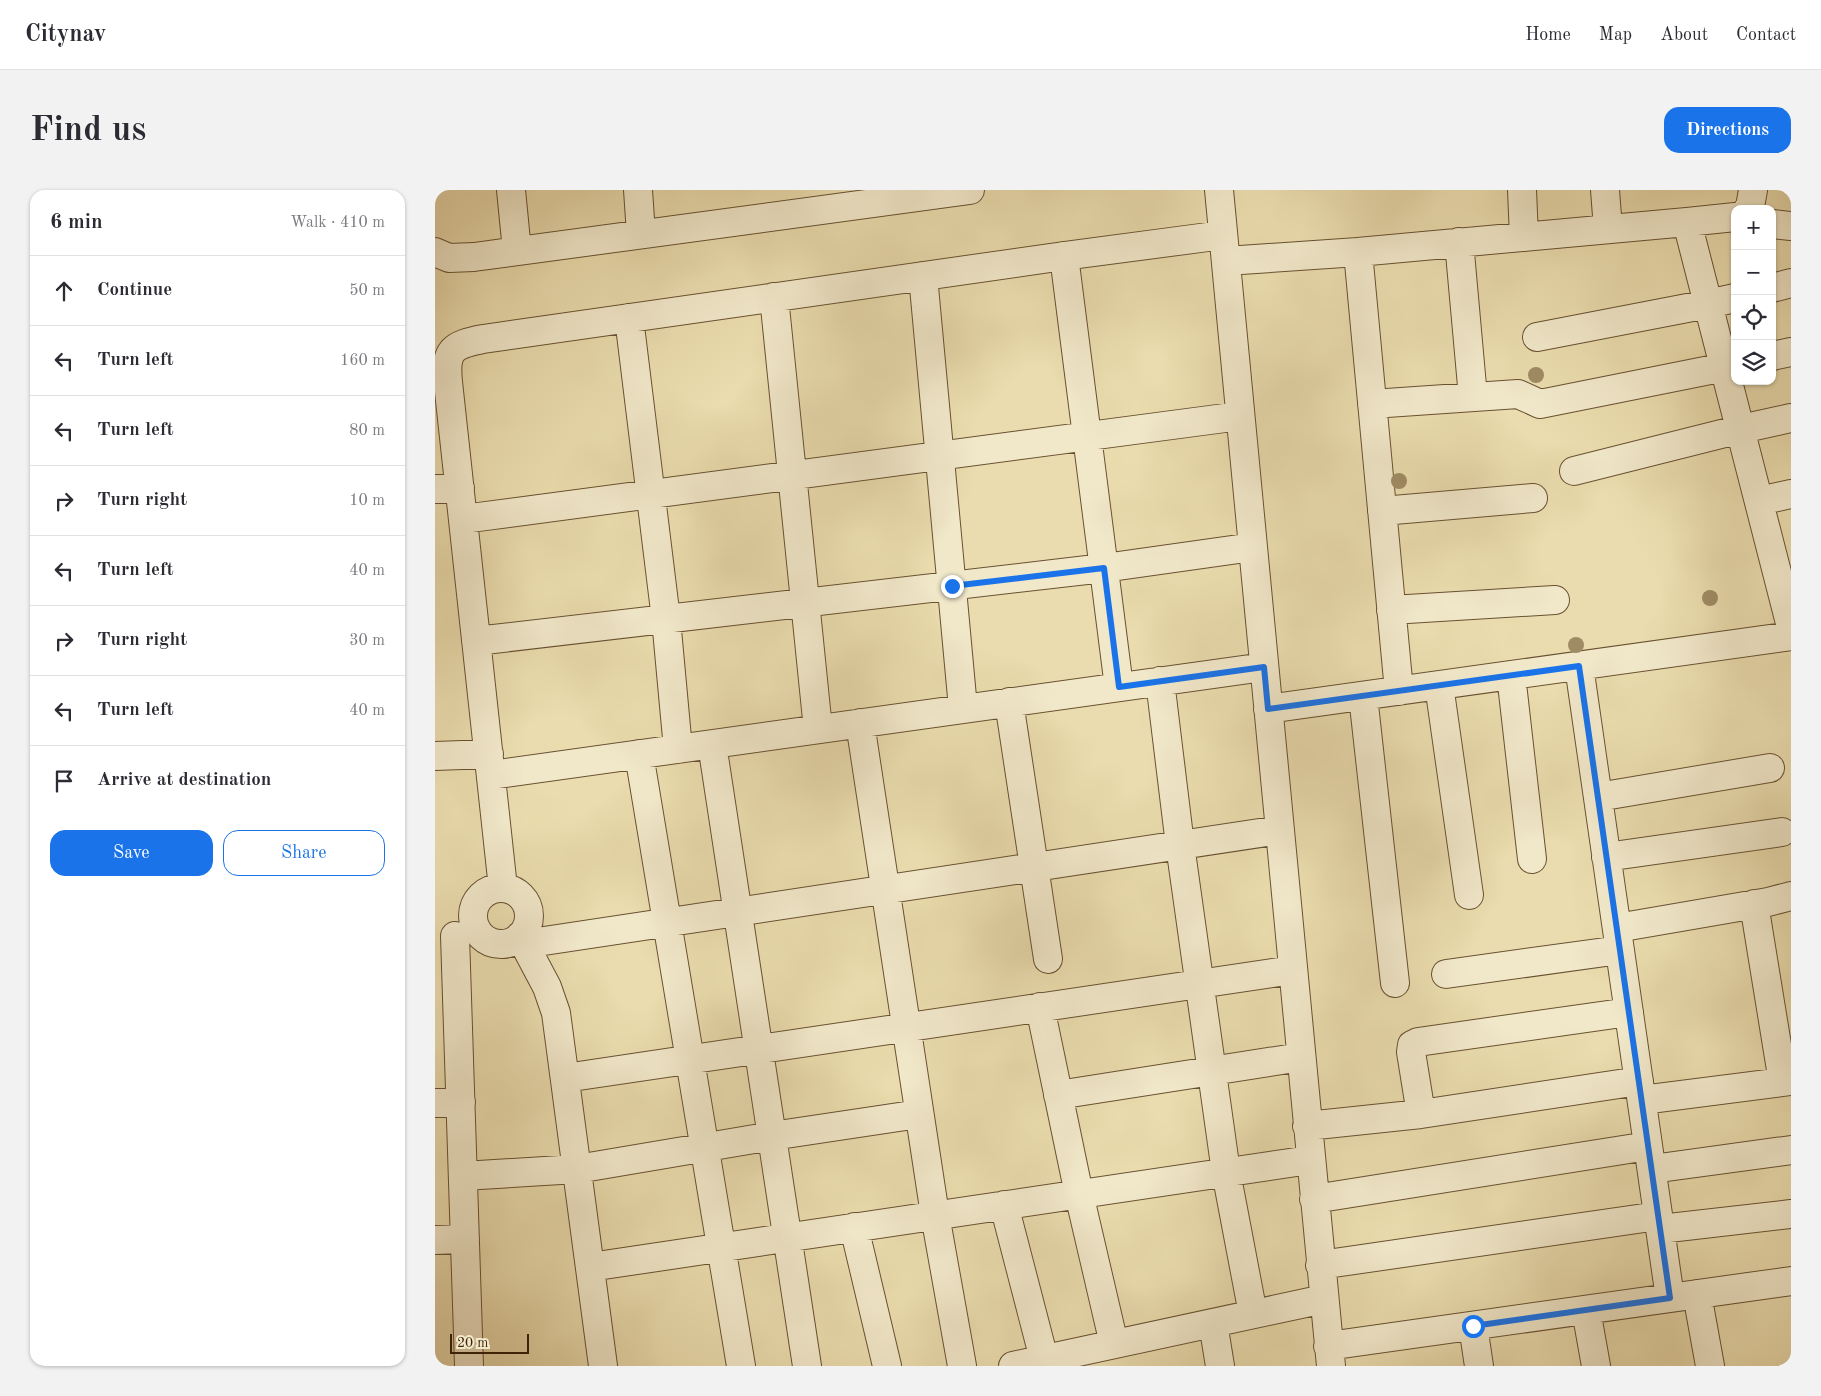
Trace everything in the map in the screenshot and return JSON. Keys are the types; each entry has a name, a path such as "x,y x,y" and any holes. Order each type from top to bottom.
{"street":[{"path":"511,190 517,251"},
{"path":"638,190 641,234"},
{"path":"435,252 449,258 474,257 929,193 970,190"},
{"path":"1219,190 1329,1356 1473,1326 1791,1281"},
{"path":"1522,190 1524,237"},
{"path":"1605,190 1608,229"},
{"path":"1750,205 1753,190"},
{"path":"503,888 463,519 447,488 442,382 447,365 443,348 483,339 1064,256 1225,248 1358,252 1731,217"},
{"path":"1687,222 1708,304 1730,367 1741,429 1791,627"},
{"path":"1776,224 1791,226"},
{"path":"1459,242 1473,397"},
{"path":"1358,252 1399,691"},
{"path":"1064,256 1119,687"},
{"path":"923,276 963,708"},
{"path":"1776,287 1791,283"},
{"path":"774,297 819,729"},
{"path":"1537,337 1731,299"},
{"path":"629,318 666,619 678,749"},
{"path":"1776,355 1791,352"},
{"path":"1372,404 1519,394 1540,404 1730,367"},
{"path":"463,519 1241,416"},
{"path":"1574,472 1791,418"},
{"path":"1759,500 1791,494"},
{"path":"1382,511 1533,498"},
{"path":"476,641 1104,568 1253,547"},
{"path":"1391,610 1555,600"},
{"path":"1268,709 1791,636"},
{"path":"1579,666 1670,1298"},
{"path":"435,756 490,765 639,754 1264,667"},
{"path":"1511,675 1532,859"},
{"path":"1159,681 1226,1172 1253,1314"},
{"path":"1439,685 1469,895"},
{"path":"1363,696 1395,983"},
{"path":"1009,702 1048,959"},
{"path":"860,723 935,1215 962,1366"},
{"path":"712,744 807,1366"},
{"path":"639,754 741,1366"},
{"path":"1598,797 1769,768"},
{"path":"457,936 504,944 513,941 667,922 1280,830"},
{"path":"1606,857 1782,832"},
{"path":"457,936 475,927 473,918 474,908 478,899 494,889 503,888 518,894 527,907 528,922 522,940 547,987 556,1013 603,1366"},
{"path":"1446,974 1618,939 1791,896"},
{"path":"1307,1126 1640,1090 1787,1082 1780,994 1754,904"},
{"path":"457,936 448,1102 463,1176 469,1366"},
{"path":"565,1078 1293,970"},
{"path":"1040,1007 1079,1194 1114,1344"},
{"path":"1421,1114 1411,1052 1412,1046 1427,1040 1629,1012"},
{"path":"1058,1094 1301,1057"},
{"path":"463,1176 577,1169 772,1136 919,1114"},
{"path":"1314,1199 1650,1157 1791,1150"},
{"path":"590,1267 1311,1160"},
{"path":"1004,1205 1057,1360"},
{"path":"1320,1265 1659,1222 1791,1214"},
{"path":"854,1227 887,1366"},
{"path":"435,1240 465,1239"},
{"path":"1697,1294 1710,1366"},
{"path":"1013,1366 1057,1360 1114,1344 1323,1299"},
{"path":"1586,1310 1596,1366"},
{"path":"1213,1323 1220,1366"},
{"path":"1473,1326 1479,1366"}],"route":[{"path":"952,586 1104,568 1119,687 1264,667 1268,709 1579,666 1670,1298 1473,1326"}]}
